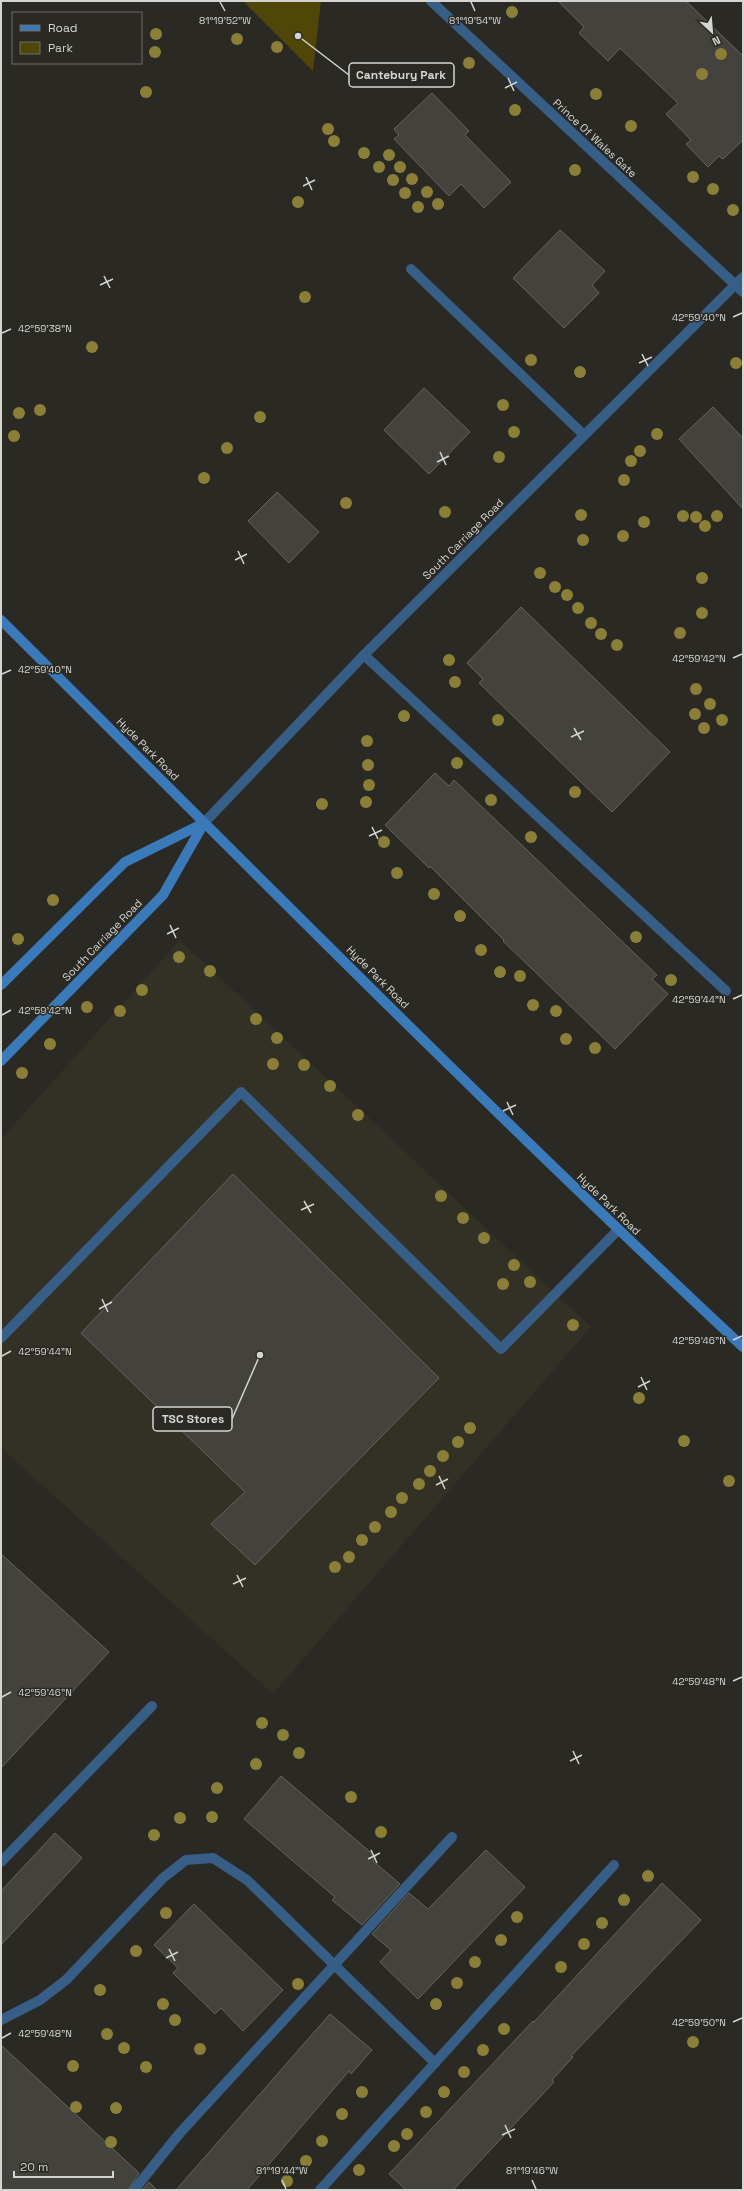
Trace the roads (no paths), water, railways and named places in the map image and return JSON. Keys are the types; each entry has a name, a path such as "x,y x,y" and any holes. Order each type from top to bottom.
{"main road":[{"name":"Hyde Park Road","path":"1,620 618,1230 743,1347"},
{"name":"South Carriage Road","path":"1,985 125,862 204,822"},
{"name":"South Carriage Road","path":"1,1061 163,895 204,822"}],"street":[{"name":"Prince Of Wales Gate","path":"431,1 739,288"},
{"path":"411,269 584,435"},
{"name":"South Carriage Road","path":"204,822 364,655 584,435 739,288 743,277"},
{"path":"364,655 726,990"},
{"path":"1,1338 241,1092 501,1349 618,1230"},
{"path":"1,1862 152,1706"},
{"path":"134,2190 179,2134 452,1837"},
{"path":"1,2020 40,2000 66,1980 163,1878 186,1860 213,1858 247,1880 435,2063"},
{"path":"320,2190 614,1865"}],"place":[{"name":"Cantebury Park","path":"298,36"},
{"name":"TSC Stores","path":"260,1355"}]}
